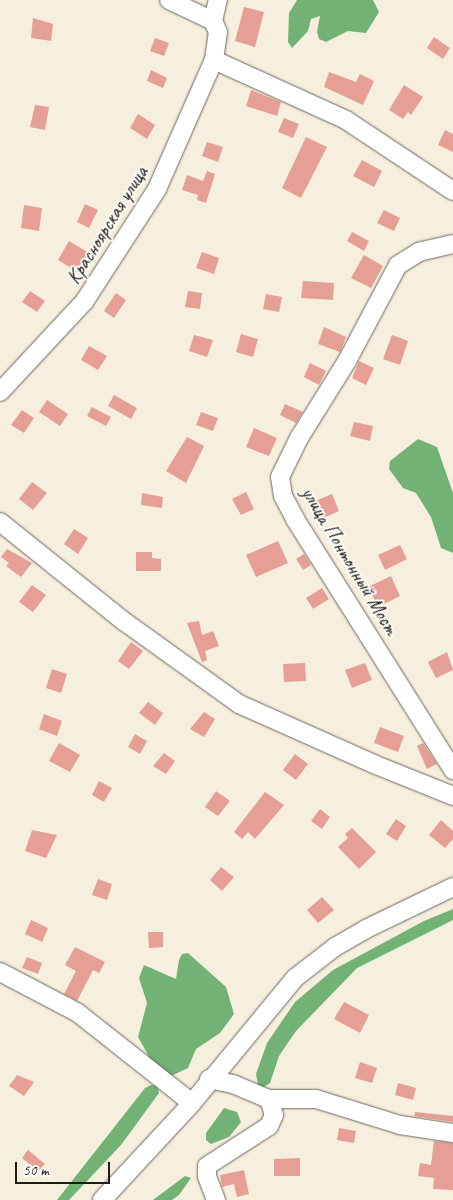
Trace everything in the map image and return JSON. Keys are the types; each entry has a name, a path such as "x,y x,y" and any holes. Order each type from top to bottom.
{"street":[{"path":"169,0 213,21"},
{"name":"Красноярская улица","path":"0,392 84,302 140,220 176,150 214,60 218,39 213,21 218,0"},
{"path":"214,60 251,74 346,120 453,190"},
{"name":"улица Понтонный Мост","path":"453,244 419,252 398,265 280,477 283,496 295,518 453,770"},
{"path":"0,522 125,622 239,704 376,765 453,796"},
{"path":"102,1200 192,1103 209,1079 295,978 315,962 366,929 453,887"},
{"path":"0,972 78,1013 192,1103"},
{"path":"209,1079 233,1084 269,1099 316,1099 400,1125 453,1133"},
{"path":"216,1200 206,1176 207,1166 269,1126 274,1115 269,1099"}],"green space":[{"path":"297,0 373,0 379,12 366,33 348,31 326,42 319,39 317,32 320,16 311,19 308,31 292,48 288,42 289,13"},
{"path":"418,439 437,447 453,493 453,553 441,548 431,517 416,493 403,488 389,469 390,461"},
{"path":"453,909 453,920 357,968 296,1031 279,1056 270,1083 264,1087 258,1085 256,1074 267,1043 295,1002 333,970 424,921"},
{"path":"188,953 226,987 234,1014 220,1033 196,1049 188,1068 169,1077 157,1071 138,1037 147,1003 139,978 144,965 176,979 179,960 182,954"},
{"path":"151,1085 157,1086 159,1093 121,1145 69,1200 57,1200 145,1088"},
{"path":"224,1108 237,1112 241,1122 229,1137 211,1144 206,1140 206,1133"},
{"path":"185,1176 191,1178 179,1195 172,1200 153,1200"}],"building":[{"path":"244,7 264,12 255,47 235,41"},
{"path":"33,18 53,24 51,41 31,38"},
{"path":"434,37 450,48 443,59 427,48"},
{"path":"155,38 169,43 164,56 150,51"},
{"path":"151,70 167,78 163,88 147,81"},
{"path":"329,72 356,82 360,74 374,81 363,105 324,87"},
{"path":"404,85 423,97 411,115 408,112 403,119 389,110"},
{"path":"251,90 281,102 277,116 246,106"},
{"path":"35,105 49,107 45,130 30,127"},
{"path":"138,114 155,125 147,139 130,128"},
{"path":"284,118 299,124 293,138 278,132"},
{"path":"445,130 453,134 453,152 438,145"},
{"path":"306,137 327,147 301,198 282,188"},
{"path":"207,142 223,147 218,162 202,156"},
{"path":"362,160 382,171 374,187 353,176"},
{"path":"207,171 215,174 206,203 197,200 198,195 182,190 187,175 203,181"},
{"path":"85,204 98,210 89,228 77,222"},
{"path":"24,205 42,208 39,231 21,228"},
{"path":"384,210 400,218 394,231 377,223"},
{"path":"352,232 369,241 364,251 347,241"},
{"path":"69,241 91,254 79,273 58,260"},
{"path":"202,252 219,258 214,274 196,268"},
{"path":"364,255 383,266 371,288 351,278"},
{"path":"303,281 334,283 333,300 301,298"},
{"path":"30,291 45,301 37,312 22,302"},
{"path":"188,291 202,293 200,309 185,307"},
{"path":"116,293 126,300 114,318 104,311"},
{"path":"266,294 282,297 279,312 263,309"},
{"path":"324,327 346,337 340,352 318,344"},
{"path":"241,334 258,339 253,357 236,352"},
{"path":"194,335 213,340 207,357 189,351"},
{"path":"392,335 408,341 400,365 383,359"},
{"path":"89,346 107,356 98,370 81,360"},
{"path":"359,361 374,368 366,385 352,378"},
{"path":"310,363 326,371 319,385 304,377"},
{"path":"114,395 137,408 131,419 108,406"},
{"path":"47,400 68,414 60,426 39,412"},
{"path":"285,404 303,412 296,423 280,415"},
{"path":"92,407 111,417 106,426 87,416"},
{"path":"22,410 34,418 24,433 11,425"},
{"path":"201,412 218,418 213,431 196,425"},
{"path":"354,422 373,426 370,441 350,436"},
{"path":"254,428 277,438 269,456 246,447"},
{"path":"187,437 204,446 186,483 166,471"},
{"path":"32,482 47,493 33,510 19,499"},
{"path":"246,492 254,509 241,515 232,499"},
{"path":"142,493 163,497 162,508 141,505"},
{"path":"332,494 339,511 321,519 313,502"},
{"path":"74,529 88,538 78,554 64,544"},
{"path":"278,541 288,563 256,577 246,555"},
{"path":"400,545 407,559 385,570 378,555"},
{"path":"7,549 32,563 21,577 6,566 9,563 1,557"},
{"path":"136,552 152,552 152,558 161,559 161,571 136,571"},
{"path":"304,554 311,565 303,570 296,559"},
{"path":"391,576 400,596 378,607 368,587"},
{"path":"32,585 46,595 33,612 19,602"},
{"path":"322,588 329,599 313,609 306,598"},
{"path":"199,621 202,635 213,631 219,646 205,651 207,660 202,662 187,623"},
{"path":"131,642 143,651 129,669 118,661"},
{"path":"447,652 453,670 436,678 428,662"},
{"path":"305,663 306,681 284,682 283,664"},
{"path":"365,663 372,680 352,688 345,670"},
{"path":"52,669 67,674 61,693 46,688"},
{"path":"148,702 163,713 155,725 139,713"},
{"path":"204,712 215,719 204,737 190,729"},
{"path":"44,714 62,721 57,736 39,729"},
{"path":"380,727 404,736 398,752 374,743"},
{"path":"135,734 147,741 140,754 128,747"},
{"path":"59,743 80,755 70,772 49,761"},
{"path":"423,743 437,764 427,769 417,746"},
{"path":"164,753 175,761 166,774 153,766"},
{"path":"295,754 308,764 296,780 283,770"},
{"path":"99,781 112,788 104,802 92,795"},
{"path":"216,791 230,801 218,816 205,807"},
{"path":"265,792 284,805 255,839 248,832 242,839 234,832"},
{"path":"320,809 330,817 322,829 311,821"},
{"path":"396,819 406,826 397,841 386,834"},
{"path":"441,820 453,831 453,839 445,848 429,835"},
{"path":"352,828 376,852 359,869 338,847 348,838 345,834"},
{"path":"32,830 57,835 46,858 25,851"},
{"path":"221,867 234,877 222,891 210,880"},
{"path":"98,879 112,884 107,900 92,895"},
{"path":"322,897 334,910 318,923 307,910"},
{"path":"31,920 48,928 42,942 25,934"},
{"path":"148,932 163,932 163,947 149,948"},
{"path":"75,947 105,962 99,973 93,970 77,1001 64,994 76,971 65,965"},
{"path":"27,957 42,963 38,974 22,968"},
{"path":"344,1002 369,1015 360,1033 334,1019"},
{"path":"360,1062 377,1068 372,1083 355,1078"},
{"path":"17,1075 34,1082 24,1096 9,1086"},
{"path":"398,1083 416,1088 413,1100 395,1095"},
{"path":"415,1112 453,1116 453,1122 414,1116"},
{"path":"339,1128 356,1131 354,1143 337,1140"},
{"path":"434,1141 453,1143 453,1190 433,1189 434,1178 418,1176 420,1163 431,1165"},
{"path":"28,1150 45,1164 38,1171 22,1158"},
{"path":"300,1158 300,1176 274,1176 274,1159"},
{"path":"244,1170 249,1194 237,1197 234,1184 222,1187 220,1175"}]}
